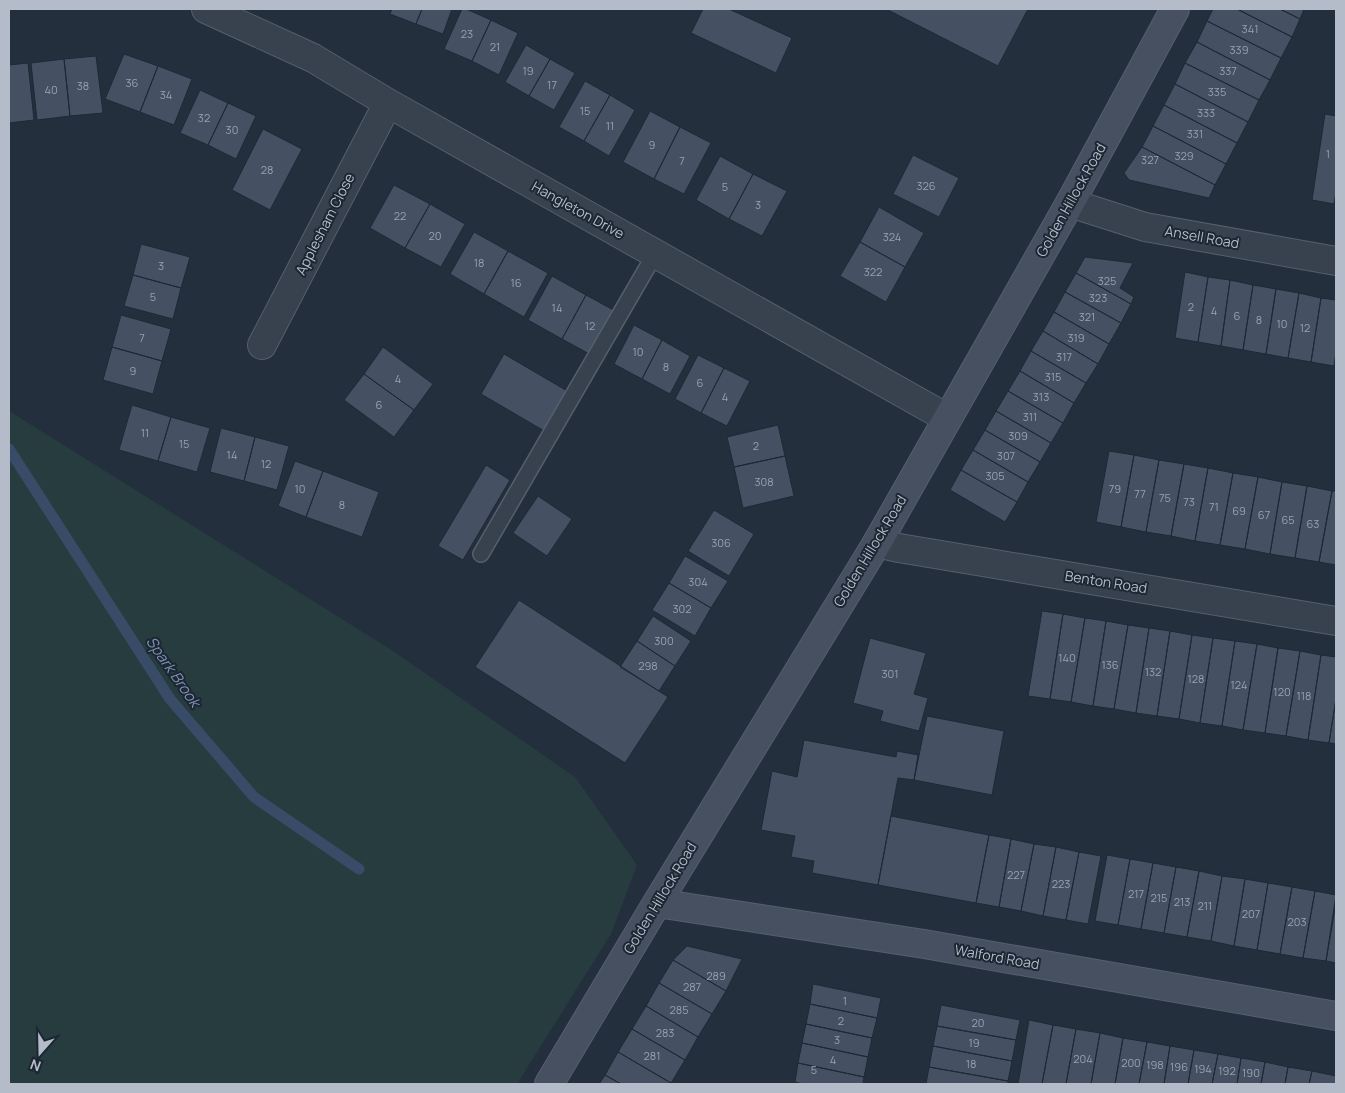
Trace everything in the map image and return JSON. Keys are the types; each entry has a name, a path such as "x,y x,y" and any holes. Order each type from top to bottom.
{"main road":[{"name":"Golden Hillock Road","path":"549,1084 876,543 1070,203 1175,9"},
{"name":"Walford Road","path":"657,903 924,944 1336,1016"}],"street":[{"name":"Hangleton Drive","path":"206,9 313,58 388,103 947,418"},
{"name":"Applesham Close","path":"262,345 388,103"},
{"name":"Ansell Road","path":"1070,203 1145,227 1336,261"},
{"name":"Benton Road","path":"876,543 1336,621"}],"lane":[{"path":"481,554 656,254"}],"green space":[{"path":"9,411 390,649 575,777 637,865 611,934 517,1084 9,1084"}],"building":[{"path":"392,9 422,9 416,24 390,14"},
{"path":"422,9 452,9 443,34 416,24"},
{"path":"462,9 491,20 472,61 444,49"},
{"path":"703,9 729,9 792,38 776,73 691,33"},
{"path":"886,9 1028,9 998,66"},
{"path":"1213,9 1237,9 1292,37 1281,58 1207,21"},
{"path":"1237,9 1280,9 1300,19 1292,37"},
{"path":"1280,9 1304,9 1300,19"},
{"path":"491,20 518,33 499,75 472,61"},
{"path":"1207,21 1281,58 1270,80 1197,42"},
{"path":"1197,42 1270,80 1259,100 1185,63"},
{"path":"526,45 550,59 529,96 505,82"},
{"path":"124,54 158,66 140,112 105,99"},
{"path":"96,56 103,113 70,116 64,59"},
{"path":"64,59 70,116 37,120 31,63"},
{"path":"550,59 575,73 554,110 529,96"},
{"path":"28,63 34,120 9,123 9,65"},
{"path":"1185,63 1259,100 1248,122 1175,84"},
{"path":"158,66 192,79 174,125 140,112"},
{"path":"585,81 610,95 584,141 559,127"},
{"path":"1175,84 1248,122 1237,143 1164,105"},
{"path":"200,90 228,103 208,145 180,133"},
{"path":"610,95 635,110 609,156 584,141"},
{"path":"228,103 256,116 236,159 208,145"},
{"path":"1164,105 1237,143 1226,164 1153,126"},
{"path":"650,111 680,127 654,179 623,162"},
{"path":"1325,114 1336,116 1336,192 1334,204 1312,200"},
{"path":"1153,126 1226,164 1215,185 1142,147"},
{"path":"680,127 711,143 684,194 654,179"},
{"path":"263,129 302,149 270,210 232,190"},
{"path":"1142,147 1215,185 1209,198 1129,180 1124,173"},
{"path":"913,155 959,178 939,217 893,194"},
{"path":"720,156 753,174 729,219 696,200"},
{"path":"753,174 787,191 762,236 729,219"},
{"path":"394,185 430,204 405,248 370,228"},
{"path":"430,204 465,224 441,267 405,248"},
{"path":"879,207 924,233 905,267 860,242"},
{"path":"474,232 508,251 484,294 450,274"},
{"path":"860,242 905,267 886,302 840,276"},
{"path":"141,244 190,257 181,288 133,275"},
{"path":"508,251 548,273 524,317 484,294"},
{"path":"1085,257 1133,263 1120,288 1134,297 1131,304 1076,273"},
{"path":"1185,272 1208,277 1198,342 1175,338"},
{"path":"1076,273 1131,304 1121,323 1065,292"},
{"path":"133,275 181,288 173,319 124,306"},
{"path":"552,276 586,295 562,339 528,320"},
{"path":"1208,277 1230,280 1221,346 1198,342"},
{"path":"1230,280 1253,285 1243,350 1221,346"},
{"path":"1253,285 1276,289 1266,354 1243,350"},
{"path":"1276,289 1299,293 1288,358 1266,354"},
{"path":"1065,292 1121,323 1109,344 1054,312"},
{"path":"1299,293 1321,298 1311,362 1288,358"},
{"path":"586,295 617,312 593,356 562,339"},
{"path":"1321,298 1336,300 1336,352 1334,366 1311,362"},
{"path":"1054,312 1109,344 1098,364 1043,331"},
{"path":"121,315 171,329 162,361 112,347"},
{"path":"634,325 662,340 642,379 614,364"},
{"path":"1043,331 1098,364 1086,383 1031,351"},
{"path":"662,340 690,356 670,394 642,379"},
{"path":"112,347 162,361 153,394 103,380"},
{"path":"383,347 433,384 414,410 364,374"},
{"path":"1031,351 1086,383 1074,403 1020,371"},
{"path":"504,354 569,392 546,432 481,394"},
{"path":"698,355 724,368 701,413 675,399"},
{"path":"724,368 750,381 727,426 701,413"},
{"path":"1020,371 1074,403 1063,423 1008,391"},
{"path":"364,374 414,410 394,437 344,400"},
{"path":"1008,391 1063,423 1051,443 996,411"},
{"path":"132,405 171,417 158,461 119,450"},
{"path":"996,411 1051,443 1040,462 985,430"},
{"path":"171,417 210,428 197,472 158,461"},
{"path":"778,425 785,456 734,467 727,437"},
{"path":"221,428 255,437 244,481 210,472"},
{"path":"985,430 1040,462 1028,482 973,450"},
{"path":"255,437 289,446 277,490 244,481"},
{"path":"973,450 1028,482 1017,502 961,470"},
{"path":"1109,451 1134,455 1121,527 1096,522"},
{"path":"1134,455 1159,460 1146,532 1121,527"},
{"path":"785,456 794,496 743,508 734,467"},
{"path":"1159,460 1184,464 1171,536 1146,532"},
{"path":"295,461 323,471 306,517 278,506"},
{"path":"1184,464 1208,468 1195,541 1171,536"},
{"path":"486,465 510,480 463,560 438,546"},
{"path":"1208,468 1233,473 1220,545 1195,541"},
{"path":"961,470 1017,502 1005,522 950,490"},
{"path":"323,471 379,492 362,537 306,517"},
{"path":"1233,473 1258,477 1245,549 1220,545"},
{"path":"1258,477 1282,482 1270,554 1245,549"},
{"path":"1282,482 1307,486 1295,558 1270,554"},
{"path":"1307,486 1332,491 1319,562 1295,558"},
{"path":"1332,491 1336,491 1336,565 1319,562"},
{"path":"538,496 572,519 547,556 513,533"},
{"path":"714,510 754,534 729,576 688,551"},
{"path":"685,556 728,581 711,608 669,583"},
{"path":"669,583 711,608 695,636 652,610"},
{"path":"519,600 668,697 625,763 475,667"},
{"path":"1042,611 1063,614 1050,699 1028,696"},
{"path":"1063,614 1085,618 1071,702 1050,699"},
{"path":"653,616 691,641 675,666 637,641"},
{"path":"1085,618 1106,621 1093,706 1071,702"},
{"path":"1106,621 1128,625 1114,709 1093,706"},
{"path":"1128,625 1149,628 1136,713 1114,709"},
{"path":"1149,628 1170,631 1157,716 1136,713"},
{"path":"1170,631 1192,635 1179,719 1157,716"},
{"path":"1192,635 1213,638 1200,723 1179,719"},
{"path":"870,638 926,653 914,694 928,698 919,731 880,721 883,711 853,703"},
{"path":"1213,638 1235,641 1222,726 1200,723"},
{"path":"637,641 675,666 659,691 620,667"},
{"path":"1235,641 1257,644 1243,730 1222,726"},
{"path":"1257,644 1278,648 1265,733 1243,730"},
{"path":"1278,648 1300,651 1286,736 1265,733"},
{"path":"1300,651 1321,655 1308,740 1286,736"},
{"path":"1321,655 1336,657 1336,699 1329,743 1308,740"},
{"path":"1336,699 1336,744 1329,743"},
{"path":"927,716 1004,731 992,795 914,780"},
{"path":"804,740 896,757 897,751 918,755 914,780 898,778 878,885 812,873 814,861 791,857 795,836 761,830 772,771 797,777"},
{"path":"891,816 989,835 976,903 878,885"},
{"path":"989,835 1011,839 999,907 976,903"},
{"path":"1011,839 1034,844 1021,911 999,907"},
{"path":"1034,844 1056,847 1043,916 1021,911"},
{"path":"1056,847 1079,852 1066,920 1043,916"},
{"path":"1079,852 1101,856 1088,924 1066,920"},
{"path":"1107,855 1130,859 1118,925 1095,921"},
{"path":"1130,859 1153,863 1141,929 1118,925"},
{"path":"1153,863 1176,867 1164,933 1141,929"},
{"path":"1176,867 1199,871 1187,937 1164,933"},
{"path":"1199,871 1222,876 1211,941 1187,937"},
{"path":"1222,876 1245,879 1234,946 1211,941"},
{"path":"1245,879 1268,883 1257,950 1234,946"},
{"path":"1268,883 1292,887 1280,954 1257,950"},
{"path":"1292,887 1315,891 1303,958 1280,954"},
{"path":"1315,891 1336,895 1326,961 1303,958"},
{"path":"1336,903 1336,963 1326,961"},
{"path":"687,946 742,959 726,991 673,960"},
{"path":"673,960 726,991 712,1014 659,983"},
{"path":"659,983 712,1014 698,1037 646,1006"},
{"path":"813,984 881,998 877,1018 810,1004"},
{"path":"810,1004 877,1018 872,1038 806,1024"},
{"path":"941,1005 1020,1020 1016,1040 937,1026"},
{"path":"646,1006 698,1037 685,1060 632,1029"},
{"path":"1029,1020 1053,1025 1042,1084 1018,1084"},
{"path":"806,1024 872,1038 868,1057 802,1043"},
{"path":"1053,1025 1076,1029 1066,1084 1042,1084"},
{"path":"937,1026 1016,1040 1012,1061 933,1046"},
{"path":"632,1029 685,1060 671,1083 618,1052"},
{"path":"1076,1029 1100,1033 1091,1084 1066,1084"},
{"path":"1100,1033 1123,1038 1115,1084 1091,1084"},
{"path":"1123,1038 1147,1042 1139,1084 1115,1084"},
{"path":"1147,1042 1170,1046 1164,1084 1139,1084"},
{"path":"802,1043 868,1057 864,1077 798,1063"},
{"path":"933,1046 1012,1061 1008,1081 929,1067"},
{"path":"1170,1046 1194,1050 1188,1084 1164,1084"},
{"path":"1194,1050 1218,1054 1212,1084 1188,1084"},
{"path":"618,1052 671,1084 621,1084 605,1075"},
{"path":"1218,1054 1241,1058 1237,1084 1212,1084"},
{"path":"1241,1058 1265,1062 1261,1084 1237,1084"},
{"path":"1265,1062 1288,1067 1285,1084 1261,1084"},
{"path":"798,1063 864,1077 863,1084 803,1084 795,1082"},
{"path":"929,1067 1008,1081 1008,1084 926,1084"},
{"path":"1288,1067 1312,1071 1309,1084 1285,1084"},
{"path":"1312,1071 1336,1076 1336,1084 1309,1084"},
{"path":"605,1075 621,1084 599,1084"}],"waterway":[{"name":"Spark Brook","path":"9,449 170,699 254,797 359,869"}]}
